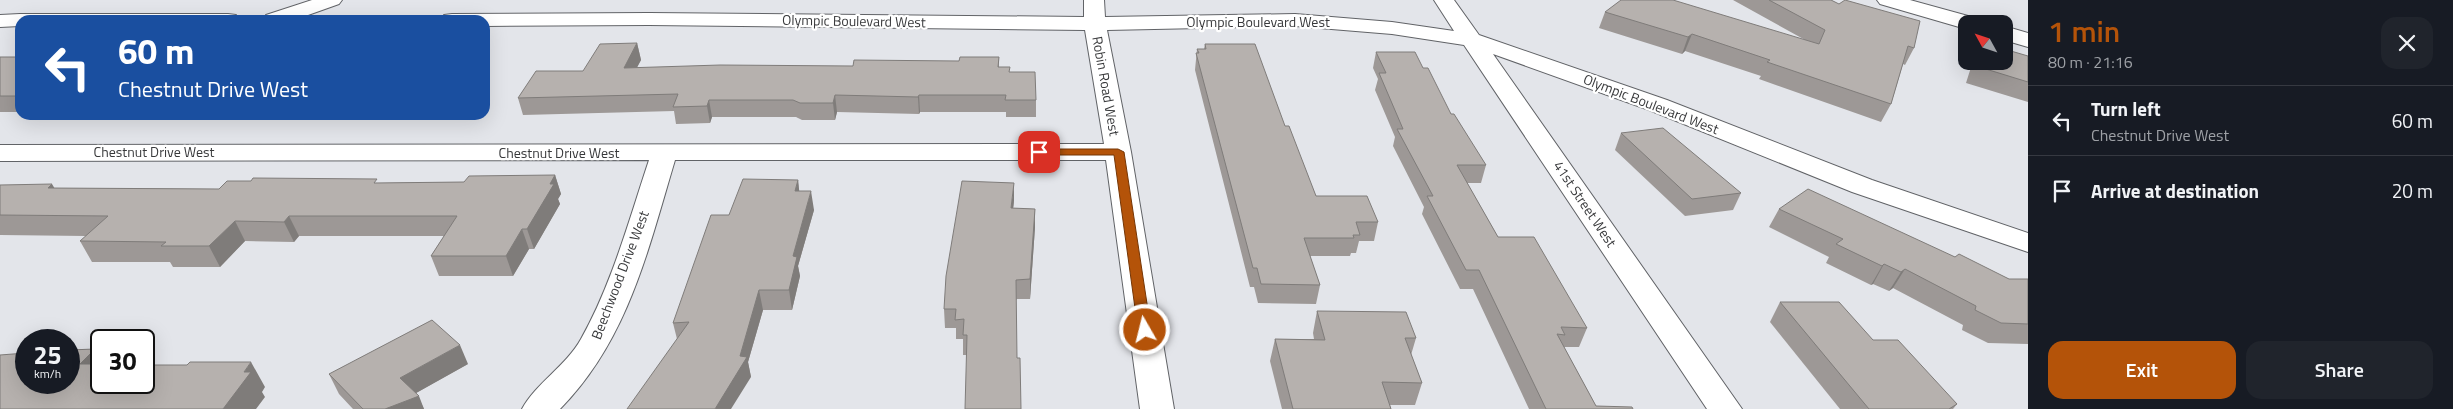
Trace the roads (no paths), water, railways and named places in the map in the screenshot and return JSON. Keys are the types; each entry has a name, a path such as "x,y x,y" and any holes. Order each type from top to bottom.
{"street":[{"path":"288,15 332,0"},
{"name":"41st Street West","path":"1444,0 1725,409"},
{"path":"1887,0 1958,20"},
{"name":"Olympic Boulevard West","path":"490,18 652,10 1094,12 1295,20 1377,26 1472,40 1658,105 1871,189 2028,243"},
{"name":"Robin Road West","path":"1094,12 1118,152 1157,409"},
{"path":"0,21 15,20"},
{"path":"2013,36 2028,40"},
{"name":"Chestnut Drive West","path":"0,153 664,154 1118,152"},
{"name":"Beechwood Drive West","path":"539,409 563,387 585,358 602,330 636,240 664,154"}]}
